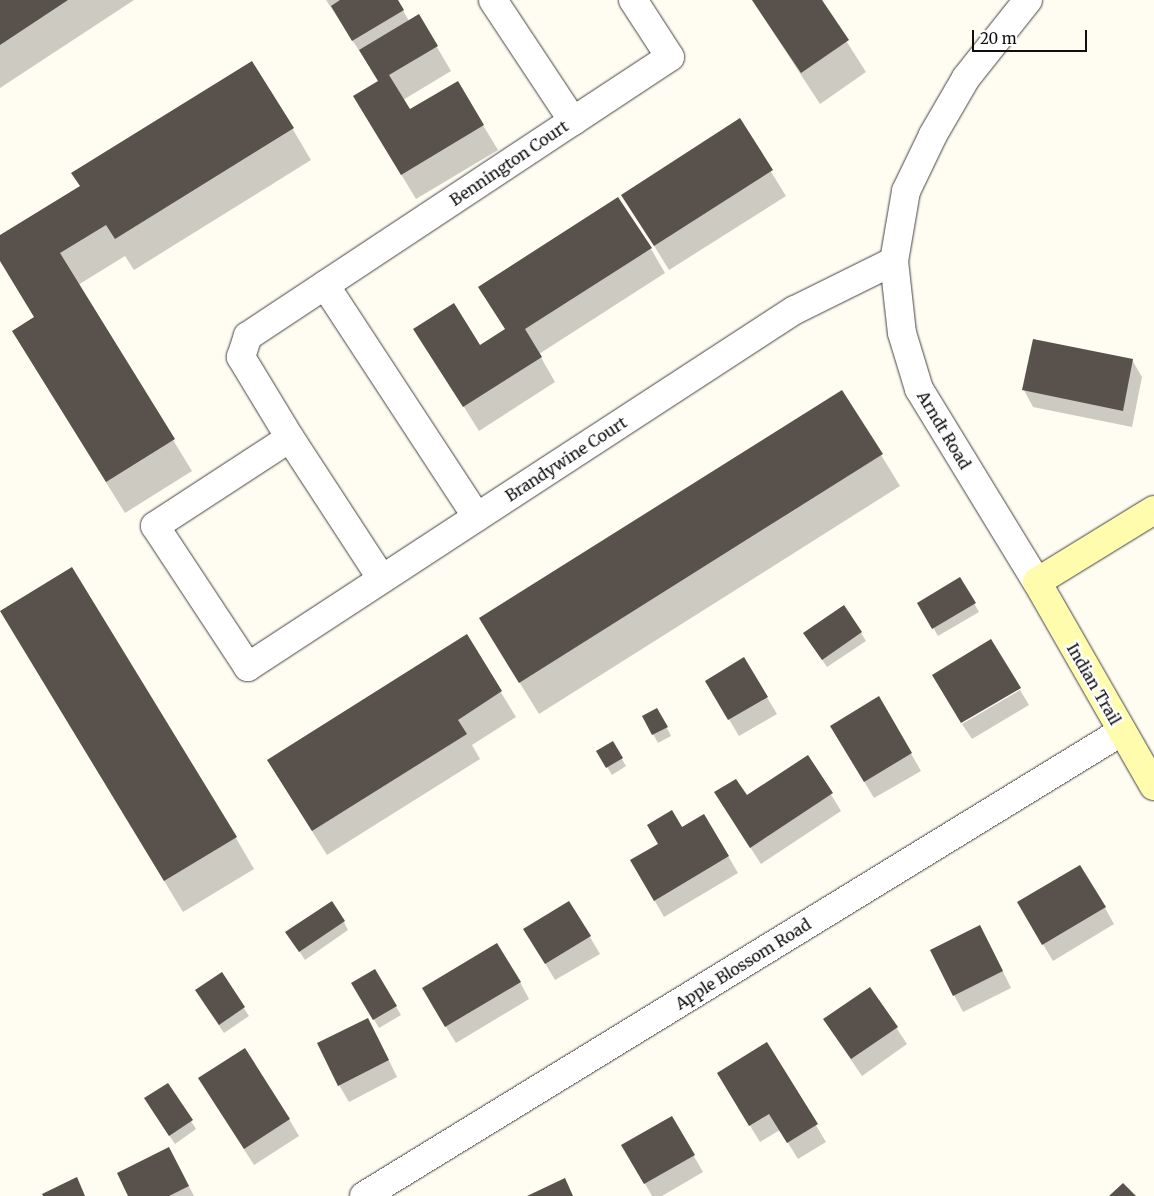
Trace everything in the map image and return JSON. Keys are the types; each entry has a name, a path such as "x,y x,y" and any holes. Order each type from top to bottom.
{"street":[{"name":"Bennington Court","path":"290,438 240,357 248,336 573,121 493,0"},
{"path":"573,121 670,57 633,0"},
{"name":"Arndt Road","path":"1028,0 966,78 933,135 906,191 894,261 902,334 919,389 1037,582"},
{"name":"Brandywine Court","path":"290,438 155,526 248,667 795,310 894,261"},
{"path":"325,285 477,517"},
{"path":"290,438 382,579"},
{"path":"1037,582 1154,510"},
{"name":"Indian Trail","path":"1037,582 1121,732 1154,786"},
{"name":"Apple Blossom Road","path":"364,1196 1121,732"}],"building":[{"path":"0,0 68,0 0,45"},
{"path":"340,0 398,0 404,10 352,41 331,6"},
{"path":"752,0 822,0 849,40 801,73"},
{"path":"419,14 438,46 389,75 410,109 458,81 484,125 401,175 353,96 378,81 359,50"},
{"path":"252,61 294,128 115,239 106,225 60,253 175,439 106,482 12,331 34,317 0,261 0,235 80,186 71,173"},
{"path":"740,118 773,170 654,246 621,195"},
{"path":"618,197 652,248 525,329 542,357 463,407 413,329 454,303 480,345 505,329 478,287"},
{"path":"1033,339 1133,359 1123,411 1022,390"},
{"path":"842,390 883,454 519,683 479,618"},
{"path":"72,567 237,837 164,881 0,611"},
{"path":"960,577 976,603 932,629 917,603"},
{"path":"844,605 862,632 822,660 803,633"},
{"path":"467,634 502,691 458,720 467,734 312,831 267,760"},
{"path":"991,639 1021,688 961,723 932,675"},
{"path":"744,657 768,697 728,720 705,681"},
{"path":"879,696 912,753 864,782 830,726"},
{"path":"657,708 668,727 652,735 642,716"},
{"path":"613,741 623,758 606,768 596,751"},
{"path":"808,755 833,793 750,848 714,792 736,779 747,795"},
{"path":"672,810 682,827 704,814 729,856 654,901 630,860 658,844 647,825"},
{"path":"1080,865 1106,907 1042,945 1017,902"},
{"path":"332,901 345,921 299,952 285,932"},
{"path":"569,901 591,936 545,964 523,929"},
{"path":"980,925 1003,971 953,996 930,950"},
{"path":"497,943 521,982 445,1027 422,988"},
{"path":"375,969 397,1006 373,1020 351,983"},
{"path":"222,972 245,1007 219,1025 195,990"},
{"path":"870,987 898,1027 851,1059 823,1019"},
{"path":"368,1018 389,1060 338,1086 317,1043"},
{"path":"767,1042 818,1124 787,1143 769,1114 749,1126 717,1073"},
{"path":"245,1048 290,1119 244,1149 198,1078"},
{"path":"168,1083 193,1120 169,1136 144,1098"},
{"path":"672,1116 695,1155 644,1184 621,1145"},
{"path":"169,1147 189,1186 169,1196 128,1196 117,1173"},
{"path":"77,1177 85,1196 43,1196 42,1194"},
{"path":"565,1178 573,1196 527,1196"},
{"path":"1123,1183 1136,1196 1109,1196"}]}
